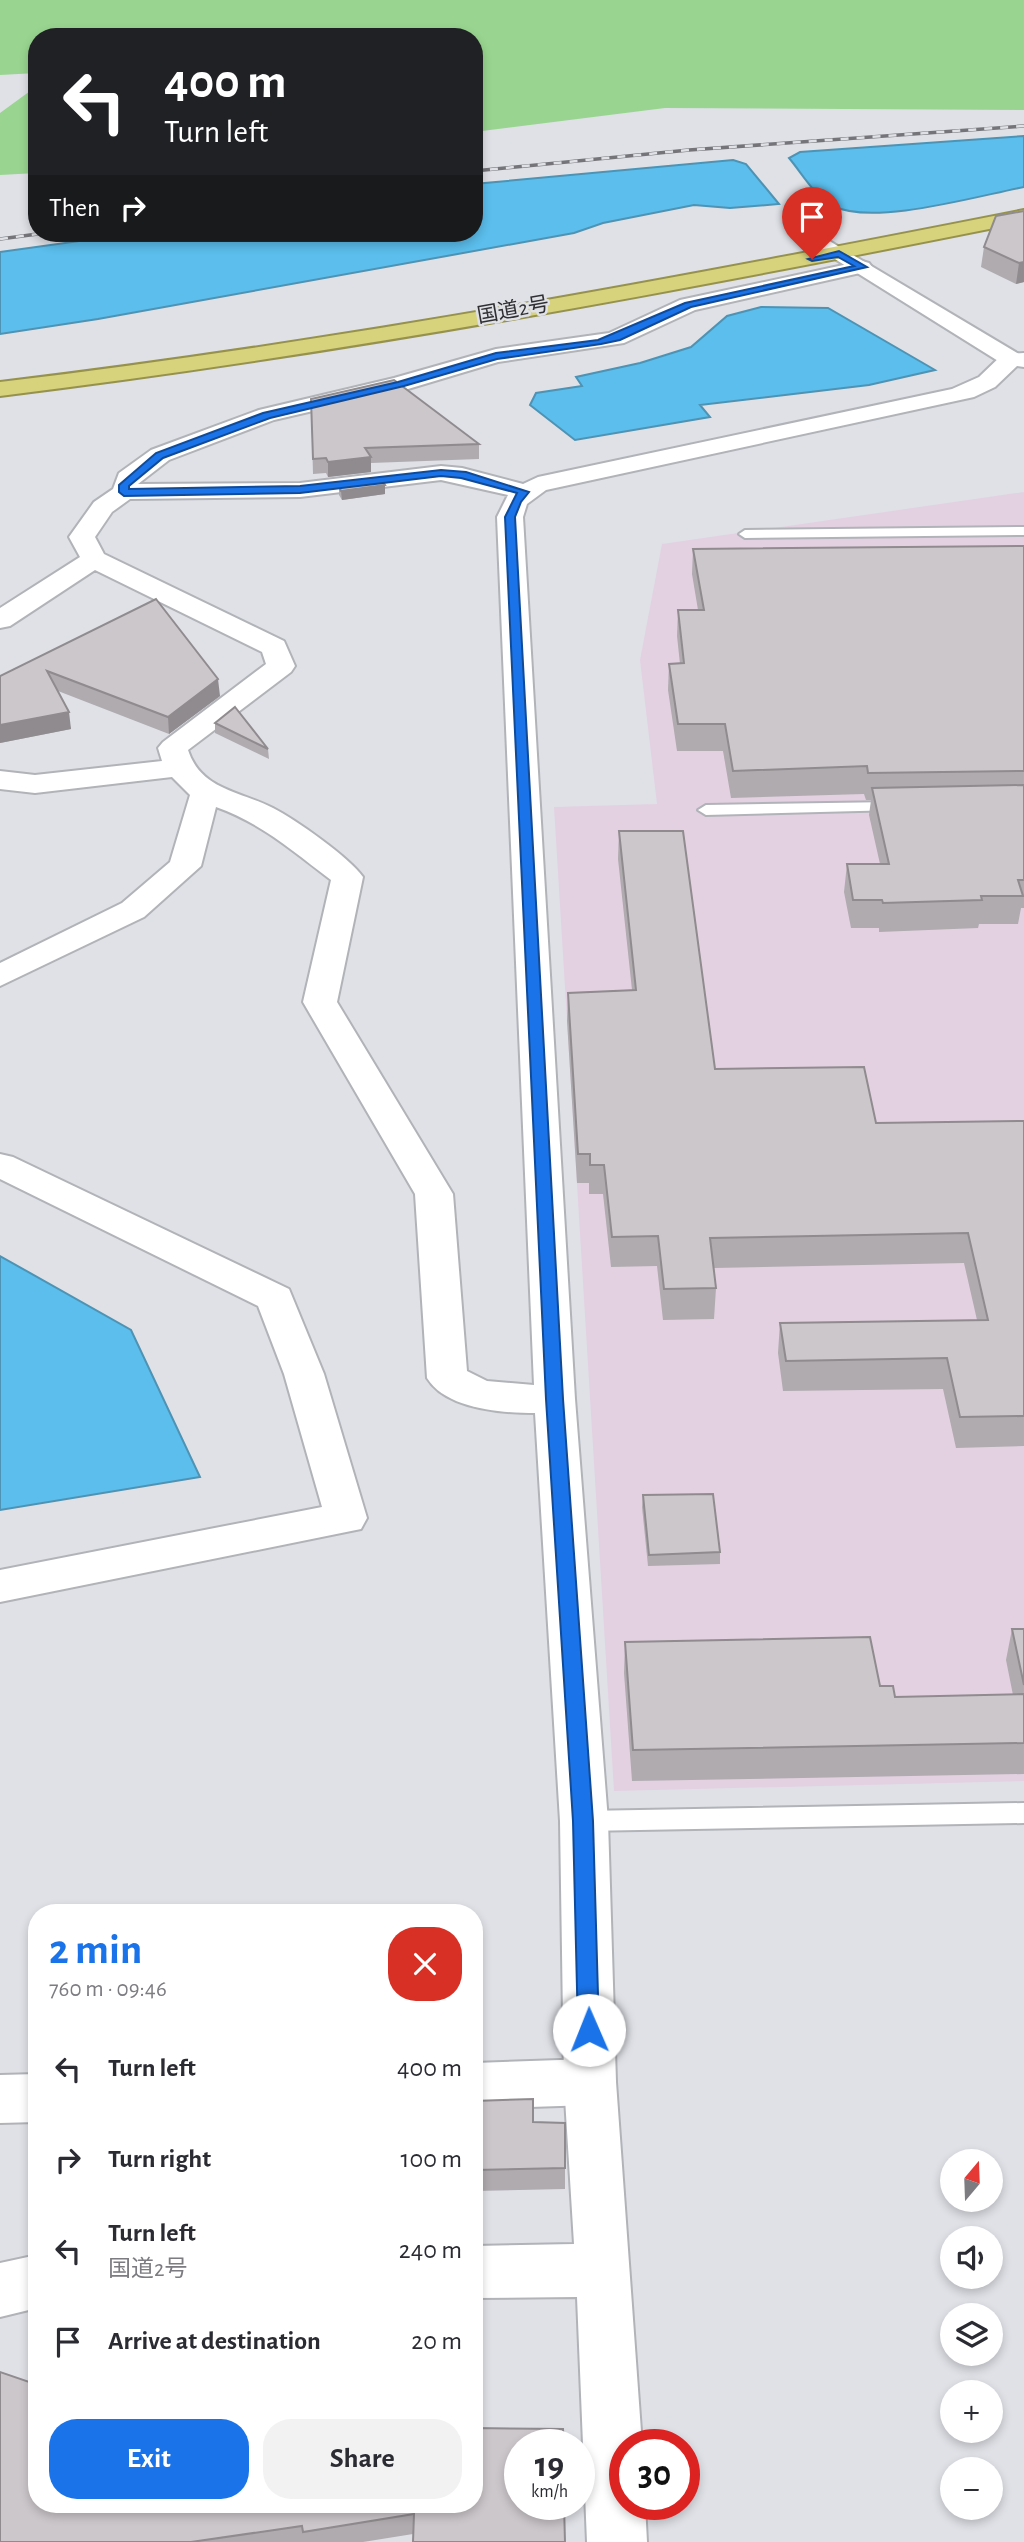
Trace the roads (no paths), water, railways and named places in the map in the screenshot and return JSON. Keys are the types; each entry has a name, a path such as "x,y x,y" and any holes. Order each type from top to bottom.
{"highway":[{"name":"国道2号","path":"0,376 321,331 1024,203"},
{"name":"国道2号","path":"0,389 87,379 326,342 839,254 1024,216"}],"street":[{"path":"617,2542 604,2270 590,2082 583,1821 555,1399 510,517 516,501 524,492 538,484 589,471 957,395 988,384 1017,360 821,242"},
{"path":"124,492 128,478 160,456 267,415 400,384 496,356 616,338 688,305 862,267"},
{"path":"524,492 462,475 441,473 300,489 124,492 103,507 82,537 94,559 274,647 281,666 173,748 177,768 205,793 264,815 347,877 320,1002 434,1194 447,1378 464,1389 484,1395 520,1400 555,1399"},
{"path":"0,620 94,559"},
{"path":"0,780 35,784 177,768"},
{"path":"0,976 133,910 185,866 205,793"},
{"path":"0,1166 275,1298 304,1374 345,1518 0,1586"},
{"path":"483,2085 590,2082"},
{"path":"0,2099 28,2098"},
{"path":"483,2272 604,2270"},
{"path":"0,2290 28,2283"}],"lane":[{"path":"745,534 1024,531"},
{"path":"706,810 914,807"},
{"path":"583,1821 1024,1813"}],"water":[{"path":"1024,136 1024,187 899,211 874,213 833,206 815,191 789,158 800,152"},
{"path":"733,160 746,164 779,204 730,208 694,205 603,223 574,233 98,319 0,334 0,252 72,242 483,242 483,183"},
{"path":"761,307 828,308 935,370 869,385 700,405 710,417 575,440 530,405 536,393 582,386 576,377 640,363 691,347 727,316"},
{"path":"0,1256 131,1330 200,1477 0,1510"}],"railway":[{"path":"483,170 689,150 1024,126"},
{"path":"0,239 28,235"}]}
